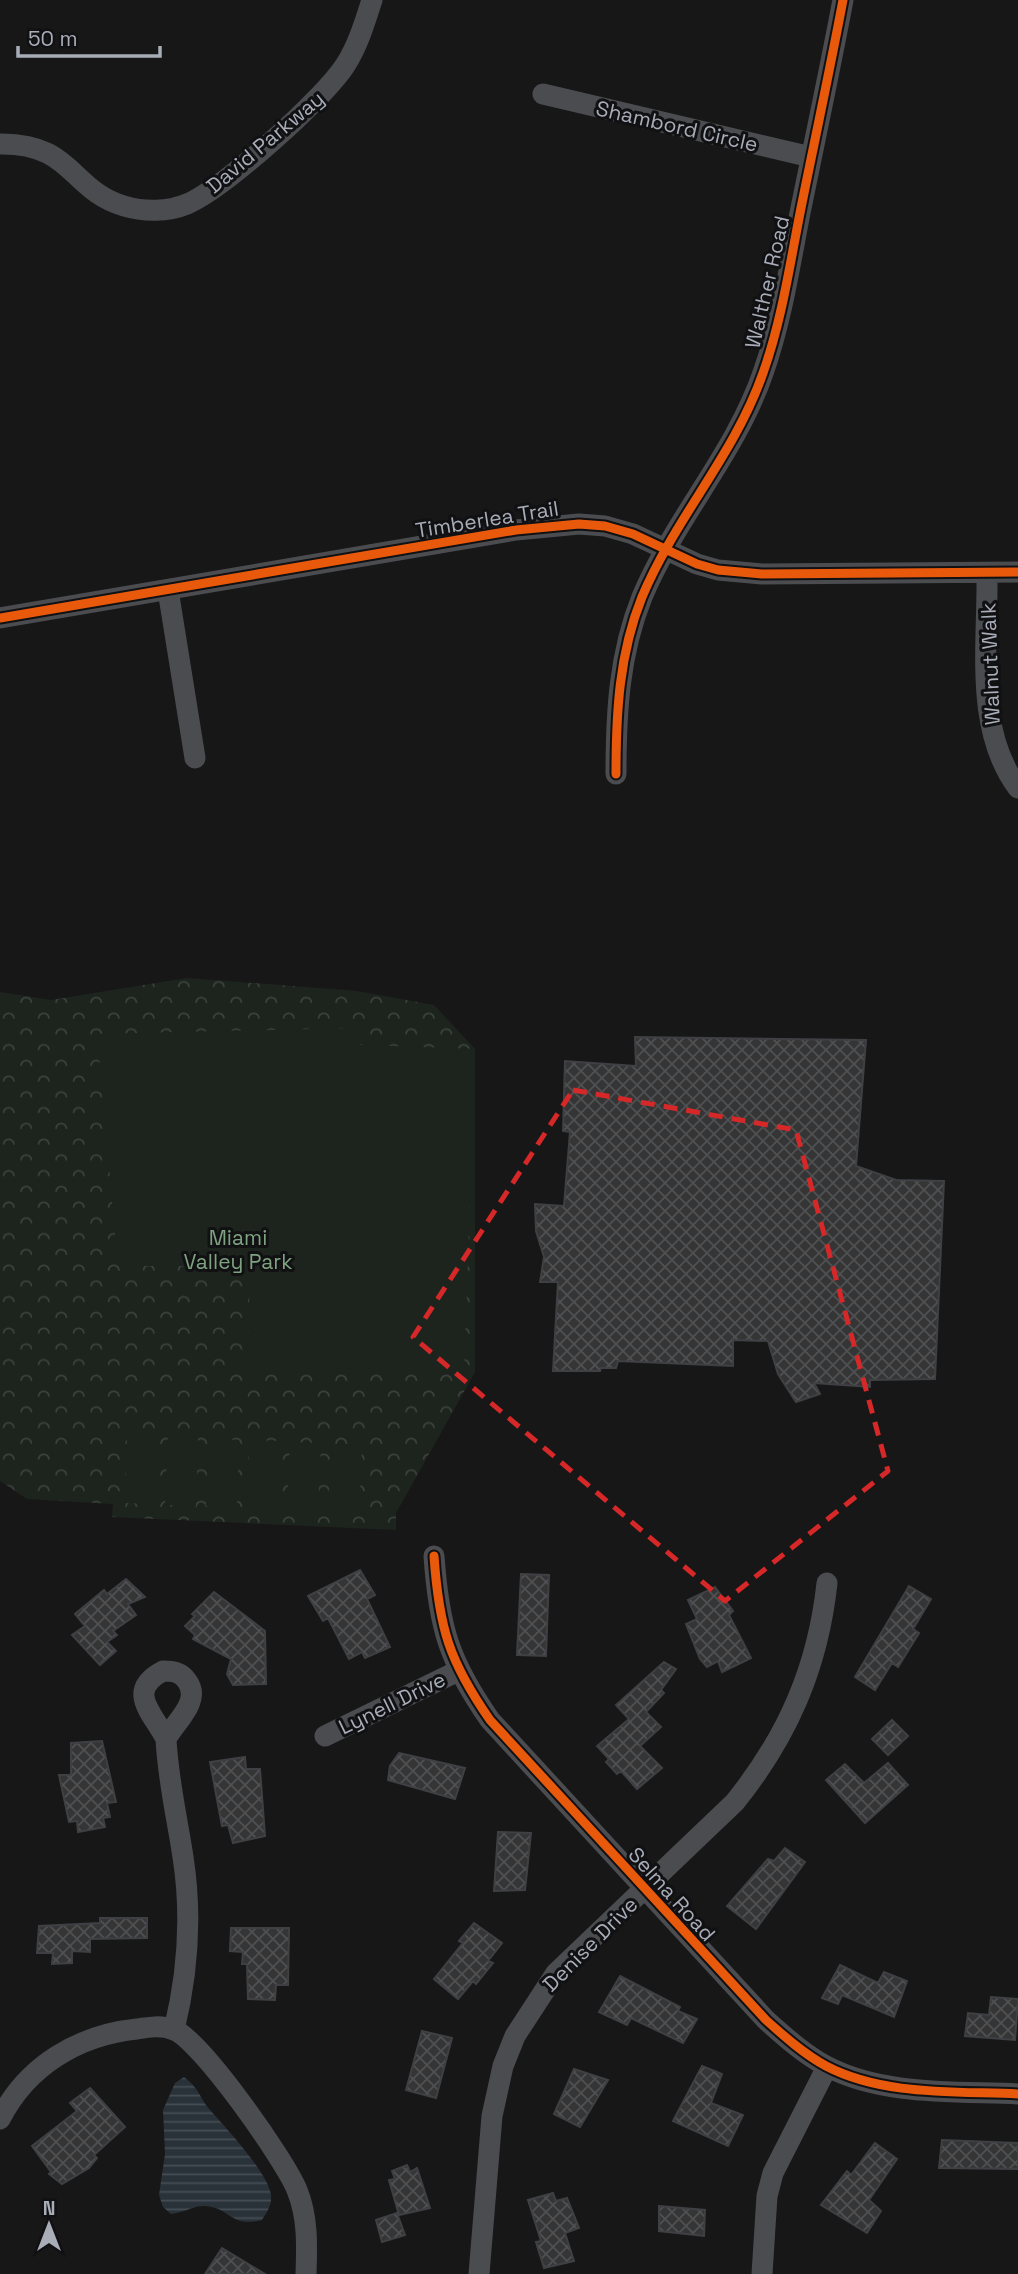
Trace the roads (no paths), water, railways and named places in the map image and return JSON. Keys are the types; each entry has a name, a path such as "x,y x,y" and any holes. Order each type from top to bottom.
{"street":[{"name":"David Parkway","path":"0,144 22,144 42,149 58,158 99,193 126,207 166,210 187,204 211,190 332,84 358,41 372,0"},
{"name":"Walther Road","path":"617,774 616,715 621,676 639,606 665,550 718,468 743,422 763,374 778,325 843,0"},
{"name":"Shambord Circle","path":"543,94 811,157"},
{"name":"Timberlea Trail","path":"0,618 552,525 605,526 633,534 665,550 718,570 762,574 987,575 1018,572"},
{"name":"Walnut Walk","path":"987,575 989,719 995,748 1006,772 1018,789"},
{"path":"167,590 195,758"},
{"name":"Selma Road","path":"434,1556 441,1620 458,1671 491,1720 766,2020 804,2053 827,2067 886,2085 922,2090 1018,2094"},
{"name":"Denise Drive","path":"479,2274 493,2108 503,2066 515,2036 556,1973 735,1802 760,1771 787,1728 803,1692 816,1650 827,1583"},
{"name":"Lynell Drive","path":"325,1736 458,1671"},
{"path":"166,1740 169,1783 183,1859 188,1905 183,1990 174,2030"},
{"path":"0,2119 24,2083 45,2063 70,2047 124,2030 157,2026 174,2030 199,2049 290,2177 305,2215 306,2274"},
{"path":"762,2274 767,2196 773,2173 827,2067"}],"park label":[{"name":"Miami Valley Park","path":"238,1249"}]}
